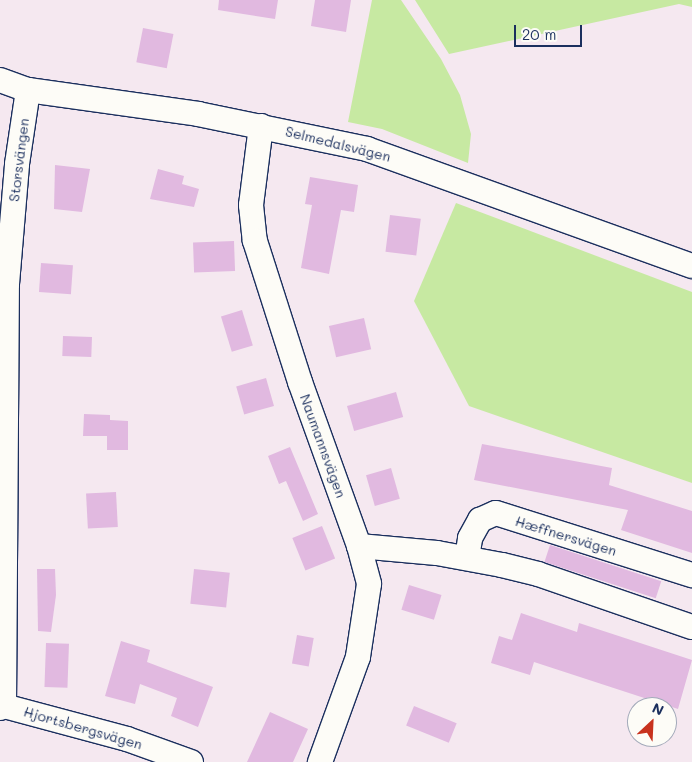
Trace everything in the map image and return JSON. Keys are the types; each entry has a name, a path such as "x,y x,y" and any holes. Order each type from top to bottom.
{"street":[{"name":"Selmedalsvägen","path":"0,80 28,90 154,106 261,126 383,154 692,266"},
{"name":"Storsvängen","path":"2,707 6,313 17,164 28,90"},
{"name":"Naumannsvägen","path":"261,126 251,206 255,241 300,382 359,546 369,584 366,615 351,679 320,762"},
{"name":"Hæffnersvägen","path":"467,558 470,538 480,520 496,514 692,575"},
{"path":"359,546 467,558 538,574 692,627"},
{"name":"Hjortsbergsvägen","path":"2,707 127,739 191,762"}],"green space":[{"path":"372,0 401,0 441,59 460,95 471,134 468,163 382,129 348,122"},
{"path":"415,0 692,0 692,7 679,4 449,54"},
{"path":"456,203 692,292 692,483 469,406 414,301"}],"building":[{"path":"219,0 278,0 275,19 218,10"},
{"path":"315,0 351,0 346,32 311,26"},
{"path":"143,28 173,34 167,68 136,62"},
{"path":"55,165 90,169 82,212 54,209"},
{"path":"158,169 184,176 182,184 199,189 194,207 150,199"},
{"path":"310,177 358,185 354,212 341,210 329,274 301,268 312,205 305,204"},
{"path":"390,215 421,219 416,256 385,252"},
{"path":"234,241 235,271 194,272 193,242"},
{"path":"41,263 73,265 71,294 39,292"},
{"path":"242,310 253,345 232,352 221,316"},
{"path":"364,318 371,349 336,357 329,326"},
{"path":"63,336 92,337 91,357 62,356"},
{"path":"266,378 274,406 244,414 236,387"},
{"path":"396,392 403,417 354,431 347,406"},
{"path":"84,414 110,415 110,420 128,421 128,450 107,450 107,436 83,436"},
{"path":"482,444 612,468 609,485 692,511 692,553 621,530 628,510 474,480"},
{"path":"290,447 318,514 303,521 286,481 279,484 268,456"},
{"path":"391,468 400,499 375,506 366,475"},
{"path":"116,492 118,527 88,529 86,494"},
{"path":"322,526 335,558 305,570 292,538"},
{"path":"550,545 661,581 656,598 544,562"},
{"path":"37,569 55,569 56,595 51,632 38,631"},
{"path":"194,569 230,573 226,608 190,604"},
{"path":"409,585 442,595 434,620 401,610"},
{"path":"521,613 577,632 579,623 692,660 678,709 677,697 641,697 534,662 530,675 491,663 499,636 512,640"},
{"path":"297,635 314,638 309,667 292,664"},
{"path":"121,641 150,650 147,662 213,687 198,727 171,716 177,698 140,684 135,704 105,696"},
{"path":"46,643 69,644 67,688 44,687"},
{"path":"414,706 457,723 449,743 406,725"},
{"path":"270,712 308,729 293,762 247,762"}]}
